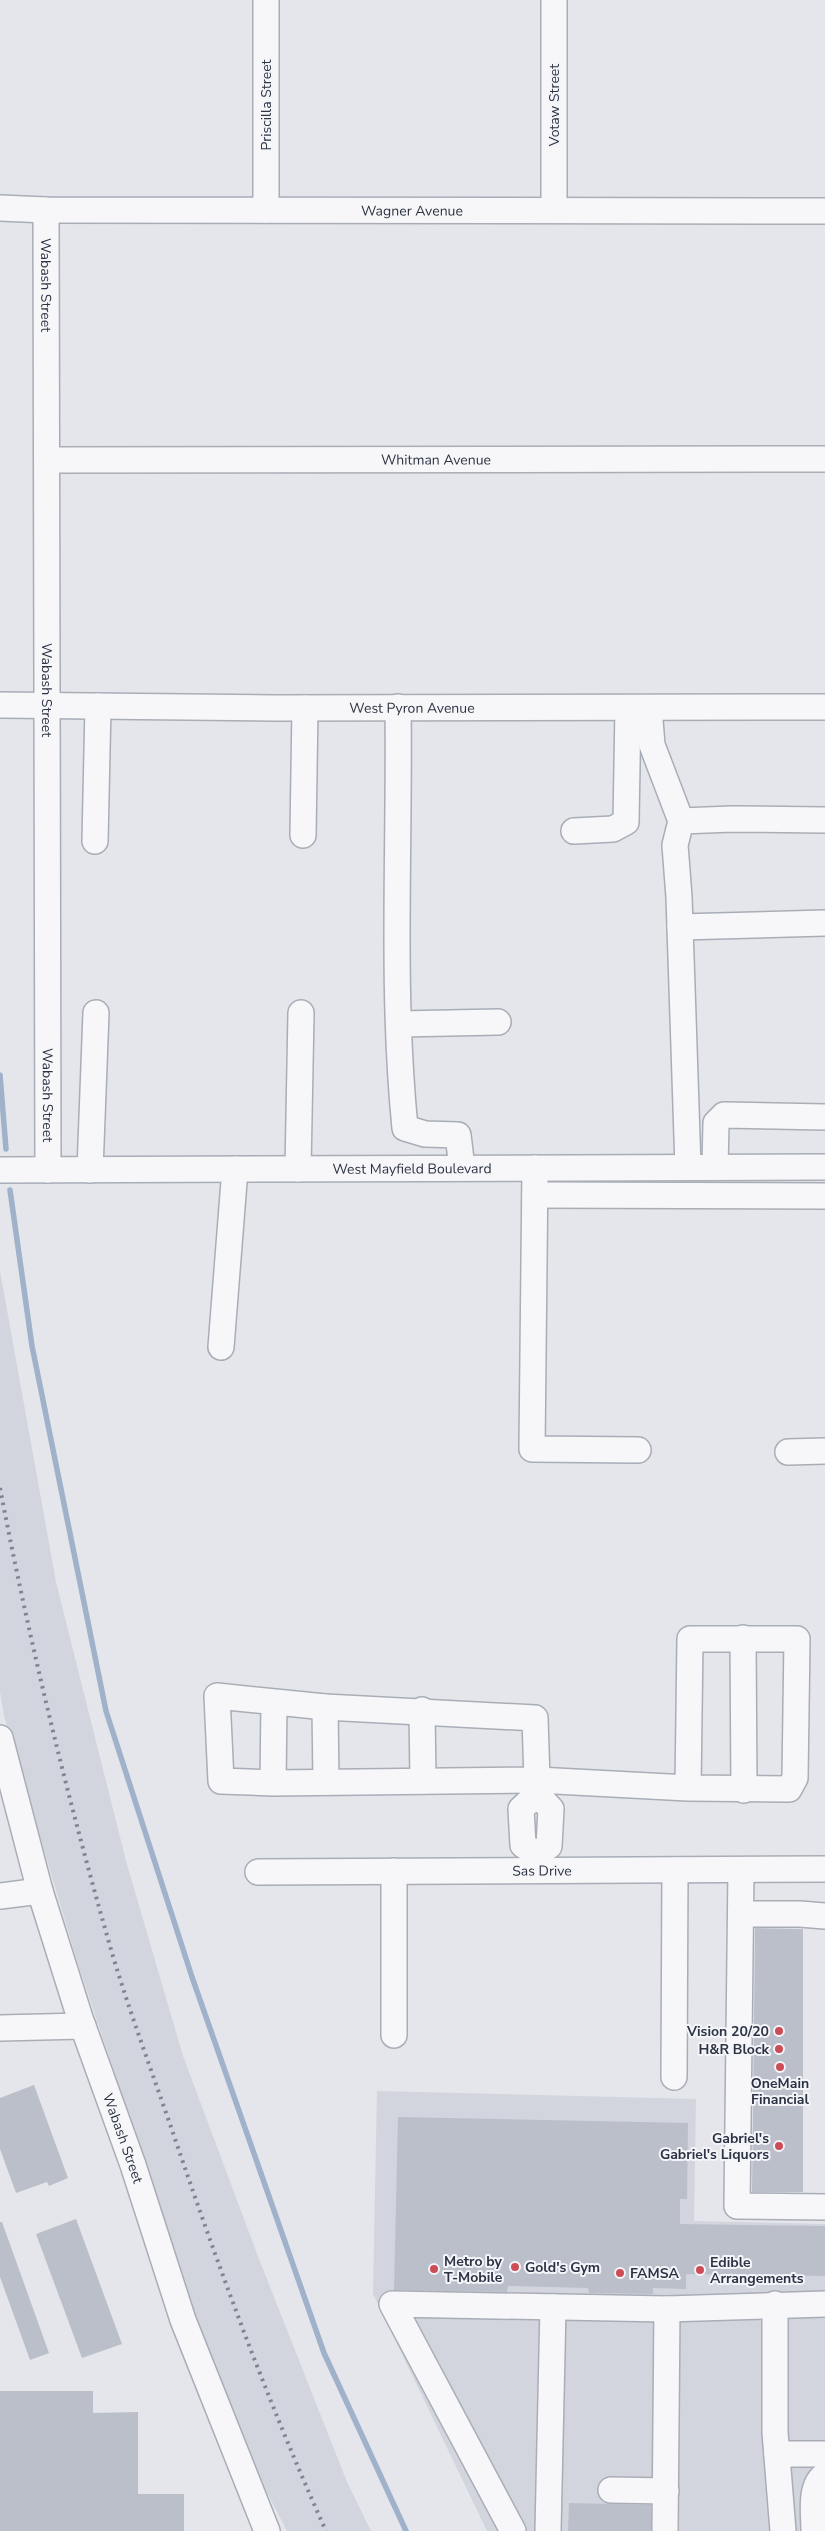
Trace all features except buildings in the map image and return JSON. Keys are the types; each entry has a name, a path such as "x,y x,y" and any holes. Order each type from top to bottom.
{"street":[{"name":"Priscilla Street","path":"266,0 266,210"},
{"name":"Votaw Street","path":"554,0 554,210"},
{"name":"Wagner Avenue","path":"0,208 46,210 825,211"},
{"name":"Wabash Street","path":"46,210 48,1170"},
{"name":"Whitman Avenue","path":"47,460 825,459"},
{"name":"West Pyron Avenue","path":"0,705 305,708 825,707"},
{"path":"95,841 98,706"},
{"path":"398,707 400,1024 406,1128 426,1134 458,1135 462,1168"},
{"path":"303,836 305,708"},
{"path":"639,708 681,821 675,845 680,927 688,1167"},
{"path":"574,831 613,829 626,822 639,708"},
{"path":"681,821 732,819 825,820"},
{"path":"680,927 825,923"},
{"path":"90,1170 96,1012"},
{"path":"298,1169 301,1013"},
{"path":"400,1024 498,1022"},
{"path":"715,1167 716,1123 724,1115 825,1117"},
{"name":"West Mayfield Boulevard","path":"0,1170 825,1167"},
{"path":"535,1168 532,1449 638,1450"},
{"path":"220,1347 235,1169"},
{"path":"535,1195 825,1196"},
{"path":"788,1452 825,1451"},
{"path":"743,1638 744,1790"},
{"path":"535,1863 522,1845 522,1810 537,1787 535,1718 422,1710 274,1703 217,1696 221,1782 423,1781 537,1787 789,1789 795,1778 797,1639 690,1639 688,1788"},
{"path":"273,1783 274,1703"},
{"path":"325,1706 326,1782"},
{"path":"422,1710 423,1781"},
{"name":"Wabash Street","path":"0,1738 3,1764 40,1891 83,2026 133,2165 183,2320 267,2531"},
{"name":"Sas Drive","path":"258,1872 394,1871 535,1863 675,1870 825,1869"},
{"path":"674,2077 675,1870"},
{"path":"742,1870 737,2206 825,2207"},
{"path":"394,1871 394,2035"},
{"path":"0,1896 40,1891"},
{"path":"741,1914 825,1916"},
{"path":"0,2028 83,2026"},
{"path":"513,2531 392,2304 667,2309 775,2304 825,2304"},
{"path":"775,2304 777,2454 783,2531"},
{"path":"548,2531 553,2308"},
{"path":"665,2531 667,2309"},
{"path":"777,2454 825,2454"},
{"path":"814,2531 814,2492 817,2482 825,2475"},
{"path":"611,2490 666,2490"}],"shaded area":[{"path":"0,1271 56,1582 126,1861 183,2056 259,2259 347,2482 371,2531 287,2531 260,2479 210,2358 78,1964 4,1716 0,1692"},
{"path":"377,2091 696,2099 694,2221 825,2224 825,2531 487,2531 373,2294"}],"waterway":[{"path":"0,1075 6,1149"},
{"path":"10,1190 32,1346 106,1711 192,1977 324,2353 406,2531"}],"railway":[{"path":"0,1488 51,1722 80,1838 112,1953 225,2282 263,2382 326,2531"}],"place":[{"name":"Vision 20/20","path":"779,2031"},
{"name":"H&R Block","path":"779,2049"},
{"name":"OneMain Financial","path":"780,2067"},
{"name":"Gabriel's Gabriel's Liquors","path":"779,2146"},
{"name":"Gold's Gym","path":"515,2267"},
{"name":"Metro by T-Mobile","path":"434,2269"},
{"name":"Edible Arrangements","path":"700,2270"},
{"name":"FAMSA","path":"620,2273"}]}
